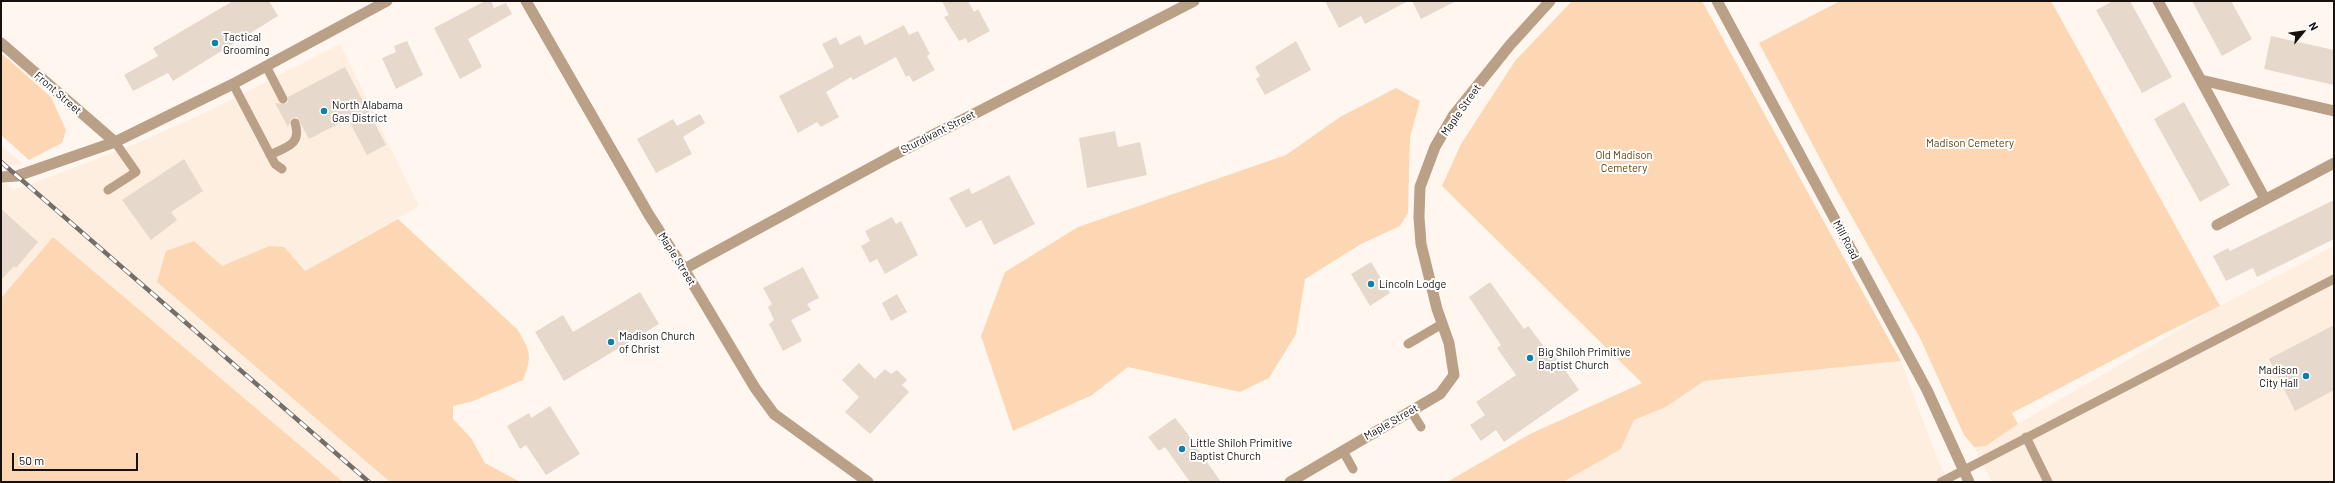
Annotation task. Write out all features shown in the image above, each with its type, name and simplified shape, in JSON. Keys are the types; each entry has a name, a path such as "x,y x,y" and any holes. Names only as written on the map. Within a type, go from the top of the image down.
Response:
{"street":[{"path":"1,178 17,176 115,142 232,84 387,1"},
{"name":"Maple Street","path":"526,1 649,215 684,269 751,382 774,414 868,482"},
{"name":"Sturdivant Street","path":"684,269 892,156 1194,1"},
{"name":"Maple Street","path":"1290,482 1440,394 1454,375 1449,343 1442,324 1422,244 1419,217 1420,187 1435,147 1454,116 1510,45 1550,1"},
{"name":"Mill Road","path":"1717,1 1927,390 1968,482"},
{"path":"2158,1 2266,199"},
{"name":"Front Street","path":"1,43 115,142"},
{"path":"2201,80 2334,111"},
{"path":"2217,224 2334,163"}],"lane":[{"path":"266,66 283,99"},
{"path":"232,84 275,164 282,169"},
{"path":"270,155 294,143 298,136 295,123"},
{"path":"108,190 136,172 115,142"},
{"path":"1940,482 2334,279"},
{"path":"1408,344 1442,324"},
{"path":"1411,410 1421,427"},
{"path":"2026,437 2048,482"},
{"path":"1343,451 1353,469"}],"shaded area":[{"path":"340,44 419,206 305,271 269,246 222,266 157,282 390,482 343,482 53,237 1,298 1,176 13,190 135,144 211,110"},
{"path":"1,145 23,164 1,166"},
{"path":"2334,246 2334,482 1992,482 1974,447 1986,446 2018,424 2220,306"},
{"path":"1901,361 1937,458 1949,482 1563,482 1621,449 1634,420 1666,407 1704,381"}],"green space":[{"name":"Old Madison Cemetery","path":"1572,1 1702,1 1901,361 1704,381 1666,407 1634,420 1621,449 1563,482 1447,482 1530,434 1642,383 1442,186 1461,144 1515,61"},
{"name":"Madison Cemetery","path":"1840,1 2051,1 2220,306 2159,336 2012,413 2018,424 1986,446 1974,447 1964,435 1920,338 1834,185 1759,43"},
{"path":"1,53 51,97 66,130 62,143 29,160 1,135"},
{"path":"1396,88 1420,101 1410,137 1408,213 1400,226 1361,244 1305,279 1296,334 1269,378 1240,392 1128,367 1092,395 1013,431 981,336 1005,272 1078,227 1286,155 1340,117"},
{"path":"398,219 517,329 525,342 529,353 529,359 523,380 473,401 453,406 453,419 471,438 485,463 520,482 390,482 157,282 166,251 194,241 222,266 269,246 284,247 305,271"},
{"path":"53,237 343,482 1,482 1,298"}],"building":[{"path":"233,1 269,1 278,16 173,81 168,73 133,91 124,75 158,56 153,48"},
{"path":"485,1 491,1 494,8 506,3 512,14 468,39 482,67 460,79 434,28"},
{"path":"942,1 968,1 974,12 978,9 990,31 968,43 966,38 959,41 944,17 949,15"},
{"path":"1325,1 1408,1 1365,24 1361,16 1339,28"},
{"path":"1412,1 1456,1 1421,19"},
{"path":"2113,1 2130,1 2172,77 2142,93 2096,10"},
{"path":"2192,1 2231,1 2252,39 2222,56"},
{"path":"904,25 909,35 918,31 930,54 927,56 935,70 913,82 909,75 906,77 896,57 853,80 851,77 826,92 839,117 821,127 817,122 798,133 779,96 834,67 822,44 836,37 840,45 860,35 865,45"},
{"path":"2271,36 2334,50 2334,85 2264,69"},
{"path":"407,41 423,75 396,89 382,58 396,52 394,46"},
{"path":"1296,41 1311,70 1265,95 1256,79 1260,76 1255,67"},
{"name":"North Alabama Gas District","path":"345,67 386,145 367,155 348,119 309,139 297,117 291,119 288,127 275,103 285,104 288,102 288,97"},
{"path":"2184,102 2230,185 2200,202 2154,119"},
{"path":"700,114 705,123 683,137 692,154 656,173 637,139 673,119 677,126"},
{"path":"1115,131 1118,147 1140,142 1147,175 1087,188 1079,138"},
{"path":"184,159 203,191 171,212 177,220 151,240 122,200"},
{"path":"1009,175 1035,224 994,245 981,220 966,228 949,198 969,188 972,194"},
{"path":"2334,200 2334,239 2257,277 2253,268 2226,281 2213,256 2228,248 2230,251"},
{"path":"1,209 38,242 16,268 14,266 1,280"},
{"path":"892,217 896,224 901,221 918,255 885,274 877,259 870,263 861,246 870,241 865,231"},
{"name":"Lincoln Lodge","path":"1371,262 1390,293 1370,306 1351,274"},
{"path":"803,267 819,298 807,304 811,310 791,320 802,341 783,351 769,324 774,320 768,307 772,304 763,288"},
{"name":"Big Shiloh Primitive Baptist Church","path":"1490,282 1524,329 1528,326 1548,352 1551,350 1579,390 1504,442 1496,430 1481,441 1470,425 1485,415 1476,402 1516,375 1497,348 1501,345 1469,297"},
{"name":"Madison Church of Christ","path":"640,292 659,324 564,381 535,332 563,315 573,332"},
{"path":"897,294 907,312 891,321 882,303"},
{"name":"Madison City Hall","path":"2334,325 2334,390 2295,411 2269,359"},
{"path":"859,363 875,379 885,369 891,374 897,370 907,380 902,385 909,392 870,434 845,412 859,397 842,380"},
{"path":"550,406 580,454 546,475 526,445 520,449 507,426 529,413 531,418"},
{"name":"Little Shiloh Primitive Baptist Church","path":"1175,418 1221,482 1190,482 1165,447 1159,451 1148,437"}],"railway":[{"path":"1,162 369,482"}],"place":[{"name":"Tactical Grooming","path":"215,43"},
{"name":"North Alabama Gas District","path":"324,111"},
{"name":"Lincoln Lodge","path":"1371,284"},
{"name":"Madison Church of Christ","path":"611,342"},
{"name":"Big Shiloh Primitive Baptist Church","path":"1530,358"},
{"name":"Madison City Hall","path":"2306,376"},
{"name":"Little Shiloh Primitive Baptist Church","path":"1182,449"}]}
